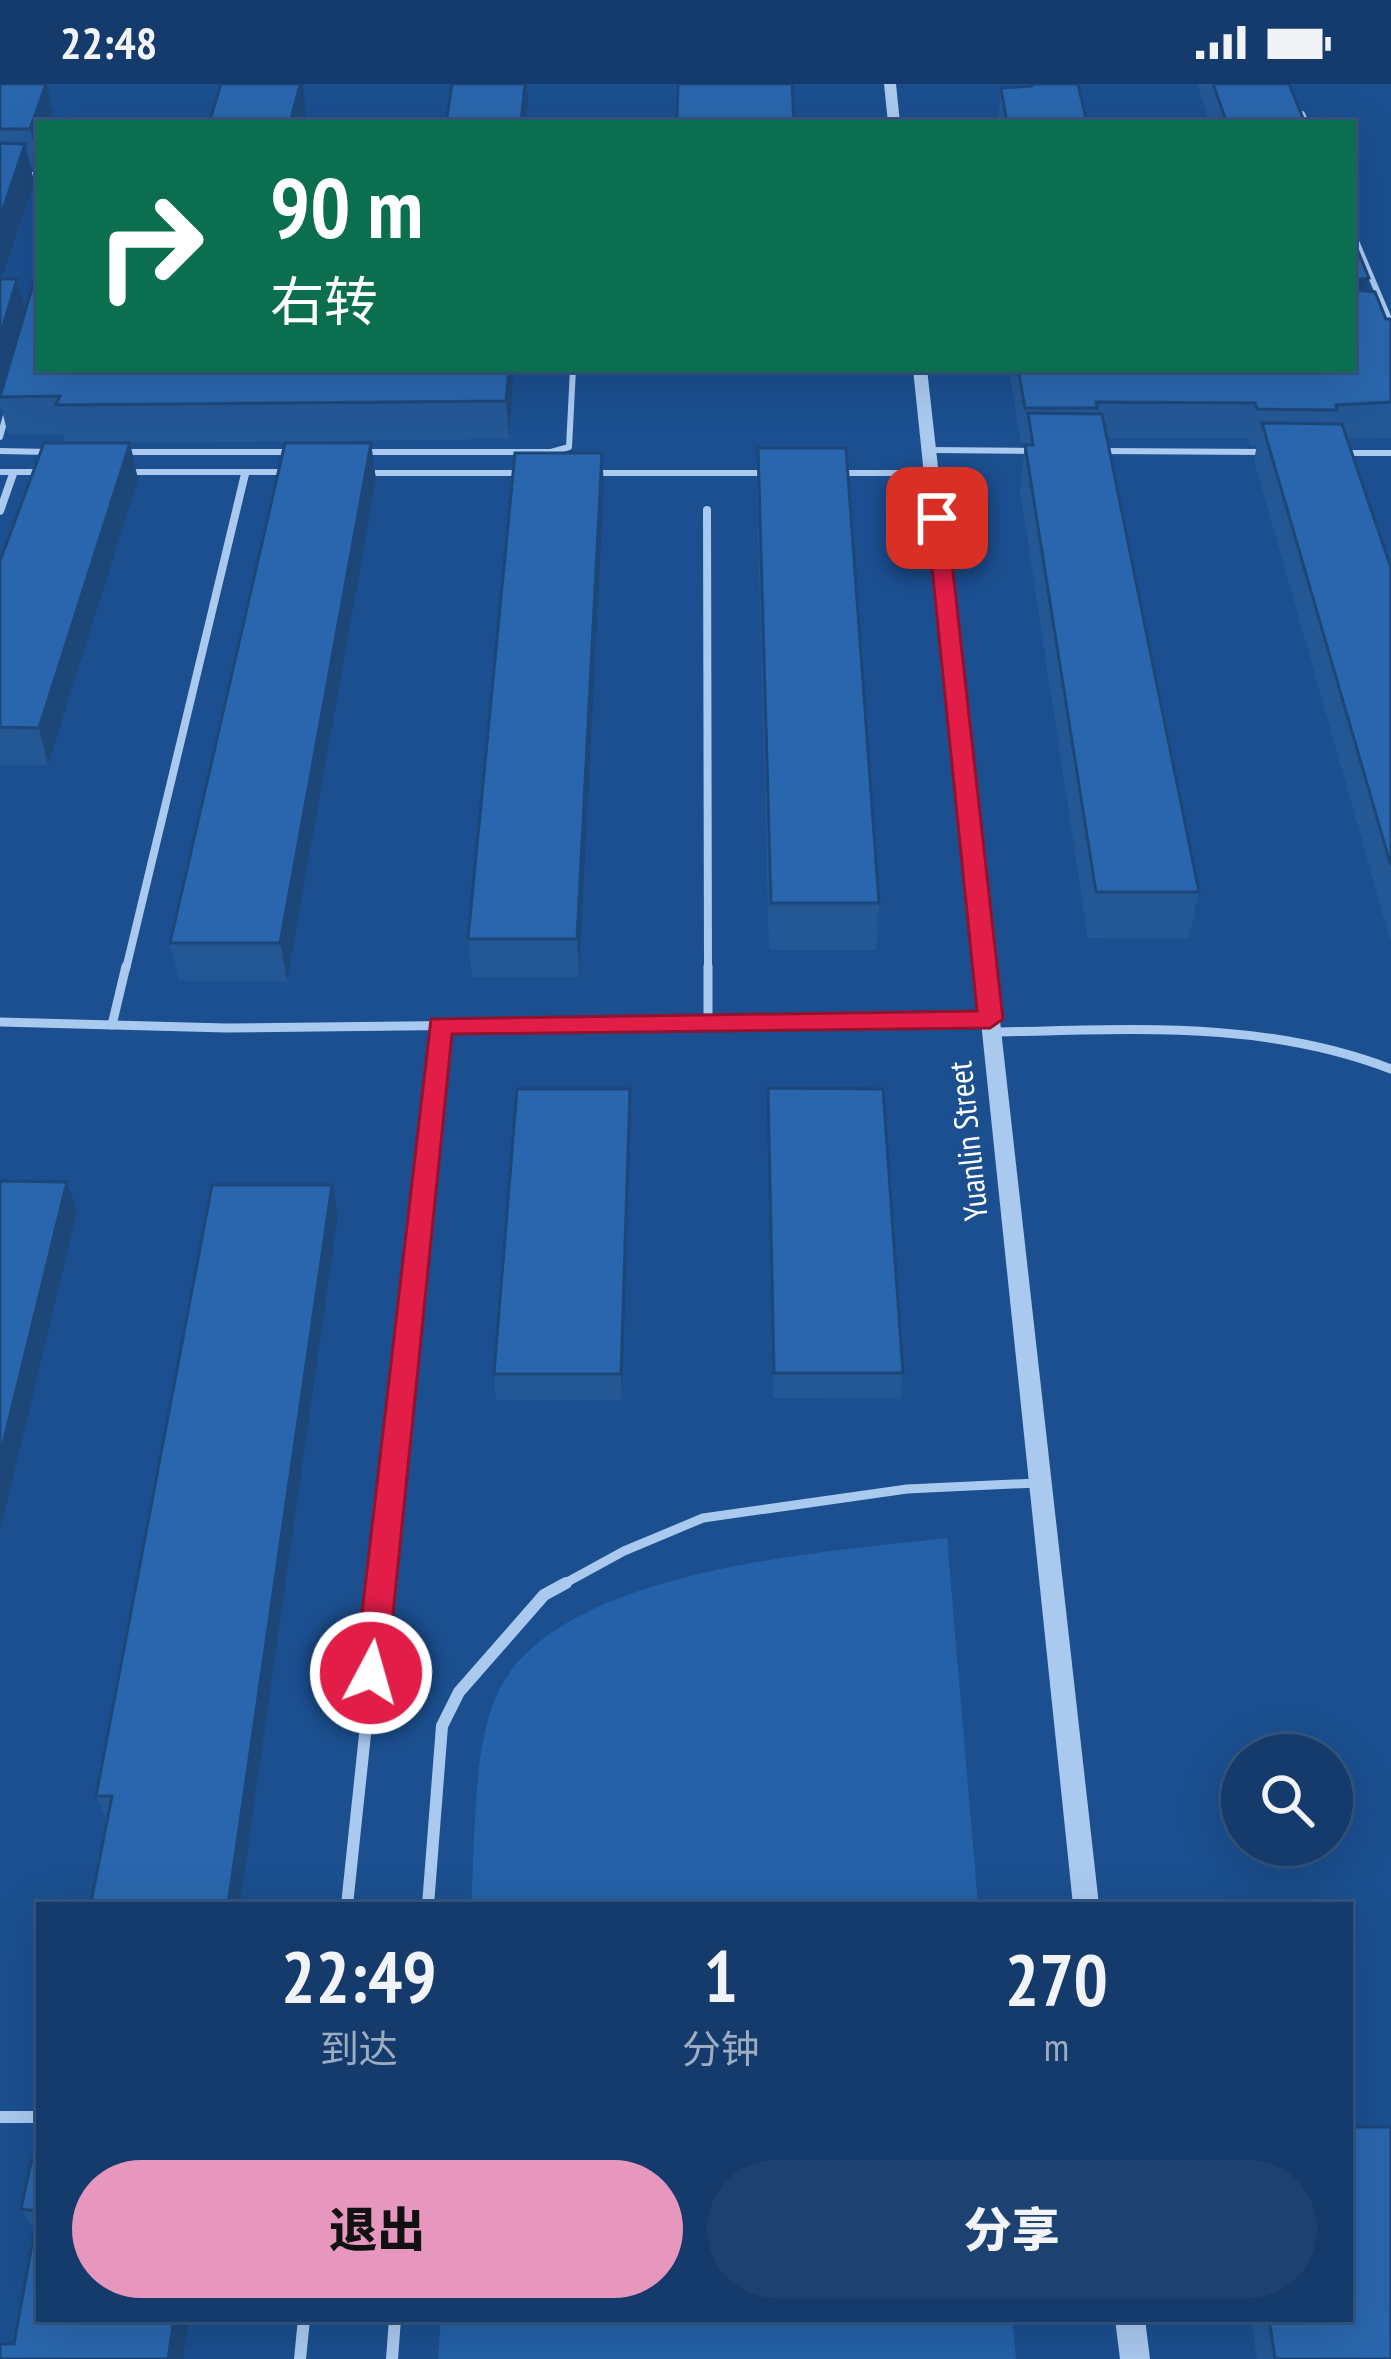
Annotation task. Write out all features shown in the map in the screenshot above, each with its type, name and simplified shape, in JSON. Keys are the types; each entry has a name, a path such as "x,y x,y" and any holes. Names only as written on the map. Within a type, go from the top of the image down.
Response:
{"street":[{"path":"890,84 894,120"},
{"name":"Yuanlin Street","path":"920,372 1086,1902"},
{"path":"1130,2322 1135,2359"}],"lane":[{"path":"1302,114 1305,120"},
{"path":"0,175 36,175"},
{"path":"1356,241 1389,319 1368,320"},
{"path":"352,452 551,452 569,447 573,372"},
{"path":"0,437 13,392"},
{"path":"929,450 1044,451"},
{"path":"1090,451 1276,452"},
{"path":"0,452 71,452"},
{"path":"118,452 308,452"},
{"path":"1322,453 1391,453"},
{"path":"0,472 61,472"},
{"path":"0,511 14,472"},
{"path":"107,472 293,472"},
{"path":"112,1025 246,472"},
{"path":"364,472 530,472"},
{"path":"577,472 790,473"},
{"path":"837,473 932,473"},
{"path":"707,510 708,1022"},
{"path":"0,1022 708,1022 1262,1031 1317,1041 1391,1069"},
{"path":"347,1902 440,1025"},
{"path":"428,1902 442,1726 459,1692 544,1595 624,1551 703,1518 907,1489 1040,1483"},
{"path":"0,2117 36,2117"},
{"path":"299,2359 304,2322"},
{"path":"392,2359 395,2322"}],"shaded area":[{"path":"947,1538 978,1902 471,1902 484,1736 500,1688 533,1648 580,1616 638,1591 702,1573 835,1550"},
{"path":"441,2322 1012,2322 1016,2359 438,2359"}],"building":[{"path":"0,84 46,84 30,129 0,129"},
{"path":"221,84 300,84 291,120 210,120"},
{"path":"452,84 525,84 521,120 446,120"},
{"path":"678,84 792,84 794,120 677,120"},
{"path":"1078,84 1086,120 1006,120 1001,88"},
{"path":"1213,84 1289,84 1304,120 1226,120"},
{"path":"0,143 25,144 0,218"},
{"path":"1356,246 1369,278 1356,280"},
{"path":"0,279 17,279 0,336"},
{"path":"34,281 36,372 509,372 506,401 56,405 60,396 0,397"},
{"path":"1356,290 1375,292 1386,319 1391,319 1391,402 1336,405 1337,410 1257,409 1255,403 1096,402 1097,408 1025,408 1019,372 1356,372"},
{"path":"1028,413 1102,414 1199,892 1096,892 1025,445 1033,445"},
{"path":"1262,423 1342,424 1391,568 1391,866"},
{"path":"44,443 130,443 39,728 0,727 0,561"},
{"path":"285,443 371,443 280,943 170,943"},
{"path":"758,448 846,448 879,903 771,903"},
{"path":"515,453 602,453 577,939 468,939"},
{"path":"768,1088 883,1089 903,1373 774,1373"},
{"path":"517,1089 630,1089 621,1374 494,1374"},
{"path":"0,1181 67,1182 0,1456"},
{"path":"212,1185 332,1185 228,1902 91,1902 112,1796 96,1796"},
{"path":"1353,2127 1391,2127 1391,2359 1275,2359 1269,2322 1353,2322"},
{"path":"32,2158 36,2158 36,2211 21,2209"},
{"path":"36,2222 36,2322 174,2322 168,2359 0,2359 0,2344 14,2344"}],"route":[{"path":"371,1673 440,1025 990,1019 937,518"}]}
